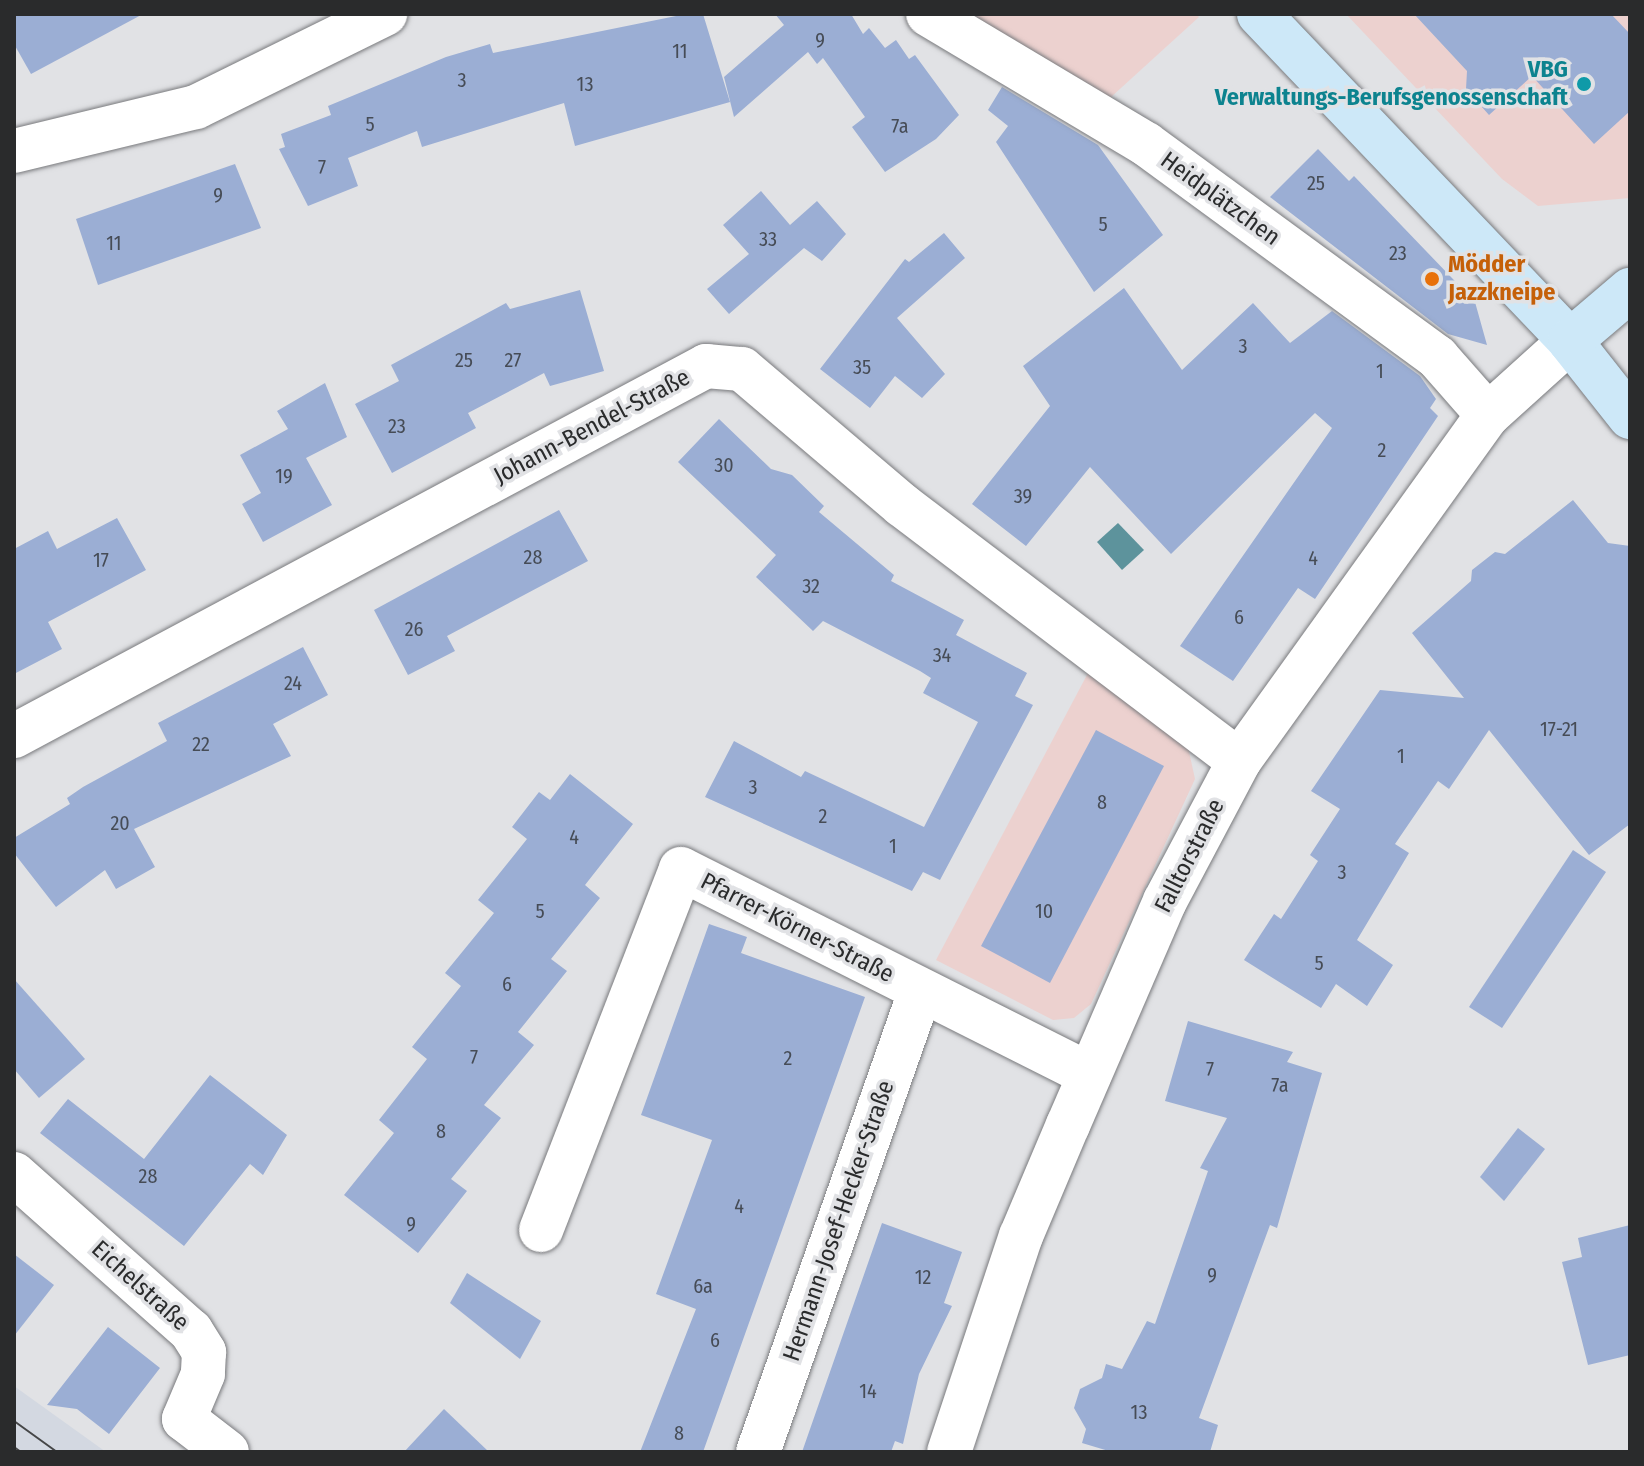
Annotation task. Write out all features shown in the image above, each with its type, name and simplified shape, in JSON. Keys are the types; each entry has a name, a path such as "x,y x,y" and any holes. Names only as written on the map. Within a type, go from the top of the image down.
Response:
{"main road":[{"path":"1259,14 1570,341 1630,417"},
{"path":"1570,341 1630,290"}],"street":[{"path":"14,151 196,107 385,14"},
{"name":"Heidplätzchen","path":"928,14 1146,144 1437,357 1488,415"},
{"name":"Falltorstraße","path":"949,1452 1021,1236 1165,901 1239,761 1488,415 1570,341"},
{"name":"Johann-Bendel-Straße","path":"14,736 706,366 742,369 902,505 1239,761"},
{"name":"Pfarrer-Körner-Straße","path":"541,1230 681,869 1089,1074"},
{"name":"Hermann-Josef-Hecker-Straße","path":"758,1452 920,991"},
{"name":"Eichelstraße","path":"14,1174 191,1331 204,1352 203,1374 184,1419 227,1452"}],"shaded area":[{"path":"957,14 1196,14 1199,17 1110,98"},
{"path":"1346,14 1630,14 1630,198 1538,206 1502,179"},
{"path":"1088,673 1188,747 1195,779 1091,1004 1074,1018 1053,1020 936,960"},
{"path":"14,1386 106,1452 14,1452"}],"water":[{"path":"1118,523 1144,550 1122,570 1097,542"}],"building":[{"path":"14,14 143,14 31,74 14,44"},
{"path":"686,14 703,14 730,102 575,146 564,103 422,147 417,131 348,158 358,186 308,206 279,149 285,147 281,134 331,115 328,106 446,57 490,44 493,53"},
{"path":"775,14 851,14 863,34 869,28 885,48 896,40 909,59 915,55 959,115 936,139 885,172 852,127 865,117 823,58 817,64 808,52 734,117 724,77 784,25"},
{"name":"VBG Verwaltungs-Berufsgenossenschaft","path":"1414,14 1611,14 1630,34 1630,111 1594,144 1532,76 1489,115 1466,89 1467,71"},
{"path":"1002,87 1098,145 1163,235 1094,292 996,142 1008,126 988,110"},
{"path":"1318,149 1349,181 1354,176 1475,302 1487,345 1448,334 1270,197"},
{"path":"235,164 261,228 98,285 76,219"},
{"path":"761,191 790,225 817,201 846,234 822,261 804,248 729,314 707,289 749,254 723,225"},
{"path":"944,233 965,258 897,318 945,374 922,398 895,376 870,408 820,369 905,259 909,262"},
{"path":"1124,288 1182,370 1253,303 1290,343 1332,311 1420,376 1436,399 1430,408 1438,416 1315,599 1298,588 1233,681 1180,646 1332,428 1315,413 1171,554 1090,467 1026,546 972,504 1050,406 1023,366"},
{"path":"580,290 604,371 550,386 544,373 468,413 476,428 392,473 355,404 399,381 391,365 506,303 510,309"},
{"path":"325,383 347,437 306,458 332,505 263,542 242,504 261,493 240,455 288,429 277,411"},
{"path":"719,419 771,469 792,475 824,506 819,512 894,575 891,581 964,620 956,635 1027,673 1015,696 1033,705 940,880 923,872 912,891 705,797 734,741 801,777 805,771 924,827 978,722 923,693 931,678 920,671 823,621 813,631 756,577 776,555 678,462"},
{"path":"1573,500 1608,543 1630,546 1630,824 1589,855 1489,730 1449,789 1438,781 1395,844 1409,853 1357,940 1393,965 1367,1006 1336,984 1321,1008 1244,960 1274,914 1281,919 1318,861 1310,855 1340,809 1311,791 1380,690 1464,698 1412,633 1471,581 1472,570 1495,552 1505,554"},
{"path":"559,510 588,561 447,636 455,651 408,675 374,610"},
{"path":"117,518 146,570 48,622 62,649 14,674 14,549 48,531 57,549"},
{"path":"303,647 328,695 273,724 291,756 134,829 155,867 116,889 105,870 56,907 14,853 14,838 70,804 67,798 83,787 167,741 158,723"},
{"path":"1096,730 1164,766 1050,983 981,946"},
{"path":"570,774 633,824 585,885 600,898 551,959 567,971 518,1032 534,1045 484,1105 501,1118 451,1179 467,1191 418,1253 344,1195 394,1133 379,1120 427,1059 412,1047 461,986 445,973 494,913 478,900 527,839 512,827 539,792 550,800"},
{"path":"1573,850 1606,872 1502,1028 1469,1007"},
{"path":"709,924 747,937 741,953 865,997 703,1452 640,1452 696,1309 656,1294 712,1140 641,1115"},
{"path":"14,979 85,1059 39,1098 14,1069"},
{"path":"1188,1021 1293,1052 1287,1062 1322,1073 1277,1228 1270,1225 1199,1418 1218,1425 1210,1452 1112,1452 1082,1443 1086,1429 1074,1408 1080,1389 1102,1378 1106,1364 1122,1369 1147,1321 1155,1324 1208,1171 1200,1168 1227,1118 1165,1101"},
{"path":"210,1075 287,1135 263,1175 250,1164 184,1246 40,1133 68,1099 144,1159"},
{"path":"1518,1128 1545,1149 1504,1201 1480,1177"},
{"path":"882,1223 962,1252 944,1303 952,1306 919,1374 903,1444 895,1441 891,1452 802,1452"},
{"path":"1630,1225 1630,1355 1588,1365 1562,1262 1582,1257 1578,1238"},
{"path":"14,1254 54,1285 14,1336"},
{"path":"467,1273 541,1321 520,1359 450,1303"},
{"path":"108,1327 160,1368 109,1434 77,1409 47,1405"},
{"path":"444,1409 489,1452 404,1452"}],"tram line":[{"path":"14,1421 57,1452"},
{"path":"14,1447 21,1452"}],"place":[{"name":"VBG Verwaltungs-Berufsgenossenschaft","path":"1584,84"},
{"name":"Mödder Jazzkneipe","path":"1432,279"}]}
